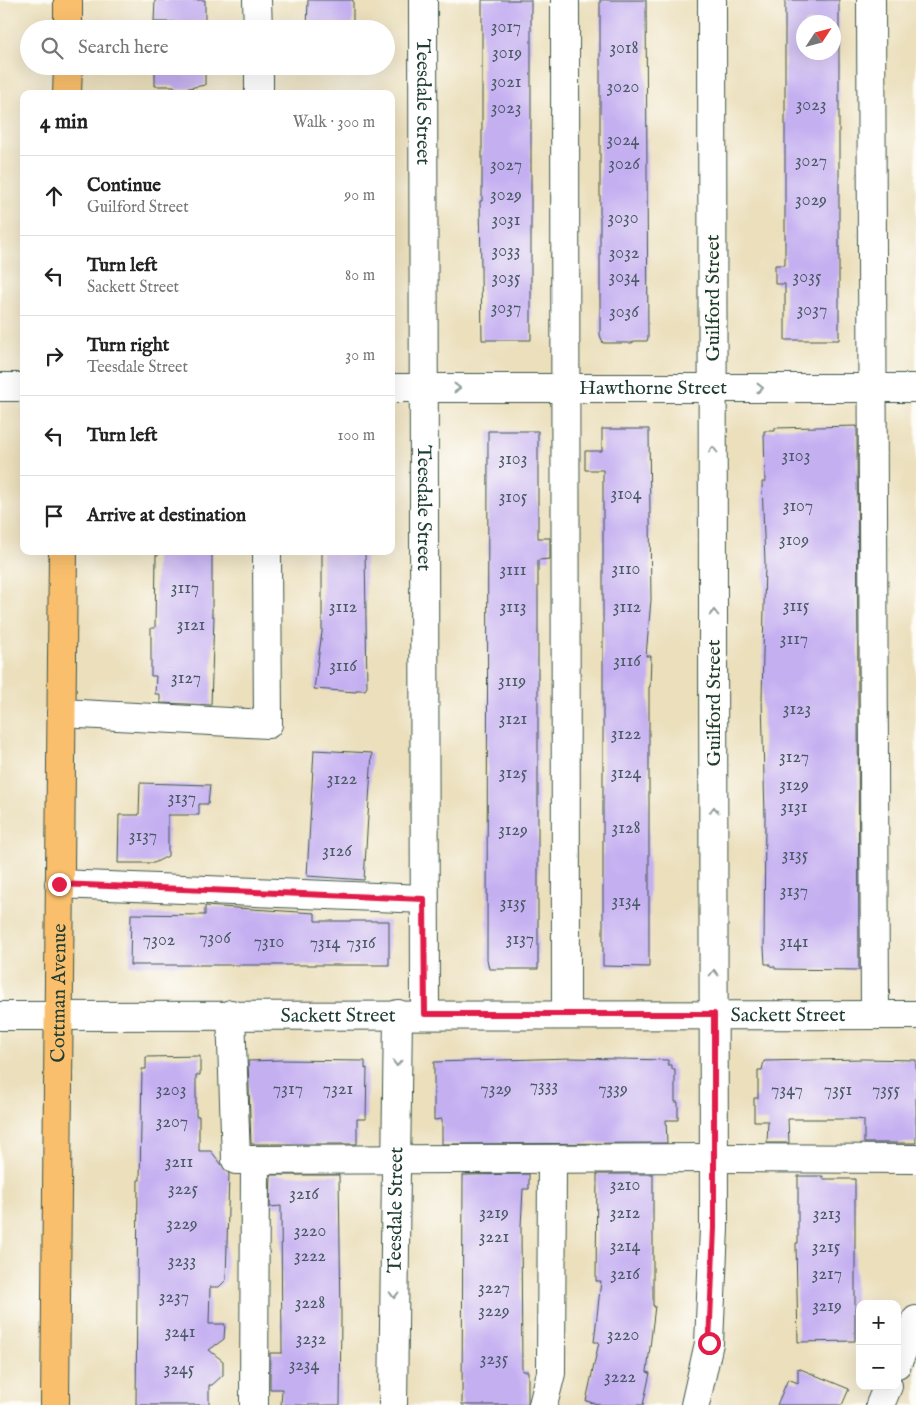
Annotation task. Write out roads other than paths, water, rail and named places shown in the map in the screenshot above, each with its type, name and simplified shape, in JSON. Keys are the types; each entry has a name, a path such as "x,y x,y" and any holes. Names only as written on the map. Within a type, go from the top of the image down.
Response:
{"main road":[{"path":"68,0 68,20"},
{"path":"67,90 68,75"},
{"name":"Cottman Avenue","path":"54,1405 63,555"}],"street":[{"path":"257,0 258,20"},
{"name":"Teesdale Street","path":"423,0 422,388 425,1014"},
{"path":"565,0 566,1014"},
{"name":"Guilford Street","path":"695,1405 709,1343 714,1228 712,0"},
{"path":"871,0 874,1015"},
{"path":"259,75 259,90"},
{"path":"0,387 20,387"},
{"name":"Hawthorne Street","path":"395,388 916,388"},
{"path":"61,713 268,724 267,555"},
{"path":"59,884 424,899"},
{"path":"232,1014 236,1160 916,1159"},
{"name":"Sackett Street","path":"0,1016 232,1014 916,1015"},
{"name":"Teesdale Street","path":"393,1405 398,1014"},
{"path":"542,1405 551,1373 552,1159"},
{"path":"254,1405 255,1160"},
{"path":"901,1355 916,1320"},
{"path":"880,1405 886,1390"}]}
